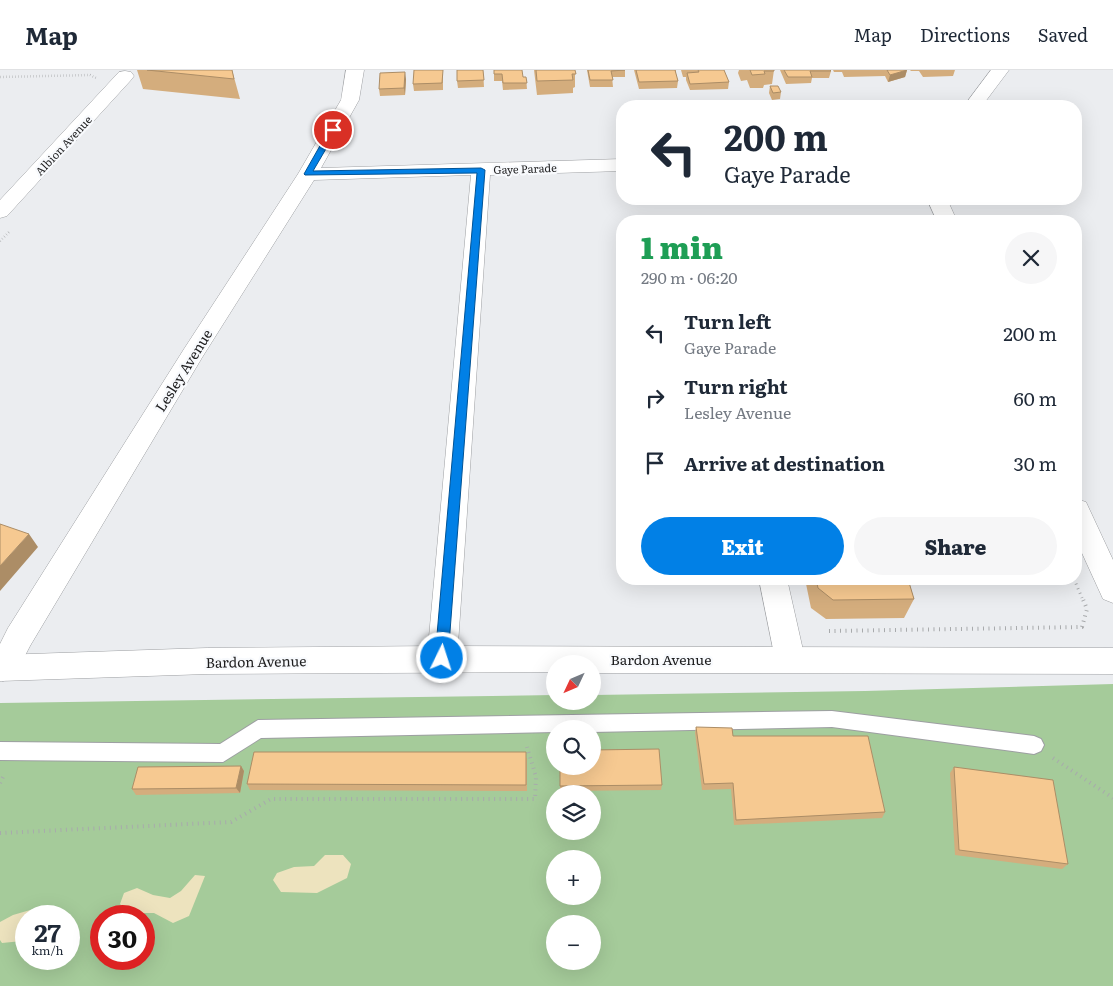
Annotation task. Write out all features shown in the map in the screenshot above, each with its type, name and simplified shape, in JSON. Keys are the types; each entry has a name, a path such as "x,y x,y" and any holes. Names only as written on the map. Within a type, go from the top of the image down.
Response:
{"street":[{"name":"Lesley Avenue","path":"2,668 19,637 182,372 308,174 350,100 355,70"},
{"path":"978,100 1000,70"},
{"name":"Albion Avenue","path":"0,212 127,73"},
{"name":"Gaye Parade","path":"308,174 616,165"},
{"path":"442,658 481,170"},
{"path":"1082,523 1113,591"},
{"path":"774,585 790,659"},
{"name":"Bardon Avenue","path":"2,668 207,661 442,658 1113,660"}],"lane":[{"path":"0,751 222,752 258,729 832,719 1034,746"}],"path":[{"path":"0,77 90,75 94,77"},
{"path":"826,631 1082,627 1086,609 1076,585"},
{"path":"0,833 231,822 271,799 535,798 536,777 529,751 517,724"},
{"path":"1034,746 1113,798"}],"green space":[{"path":"1113,684 1113,986 0,986 0,703 546,695 546,710 601,710 601,695 865,691"}],"sand":[{"path":"325,855 343,855 351,864 347,878 317,893 281,892 273,880 277,873 294,867 314,866"},
{"path":"195,875 205,876 189,916 173,923 155,914 155,905 120,904 124,893 137,888 153,895 170,898 181,891"},
{"path":"15,914 15,942 2,943 0,940 0,922"}],"building":[{"path":"147,70 232,70 234,79"},
{"path":"414,70 443,70 442,83 413,84"},
{"path":"457,70 483,70 484,80 457,81"},
{"path":"494,70 522,70 523,77 526,77 527,83 503,83 502,74 494,74"},
{"path":"536,70 575,70 576,74 572,74 573,80 537,81"},
{"path":"588,70 625,70 611,71 613,80 590,80"},
{"path":"636,70 675,70 678,81 639,82"},
{"path":"698,70 724,70 729,82 690,84 687,73 699,72"},
{"path":"750,70 774,71 764,71 765,74 752,75"},
{"path":"784,70 831,71 810,71 812,77 788,77"},
{"path":"887,70 907,70 890,75"},
{"path":"405,72 404,88 379,89 380,73"},
{"path":"770,86 778,86 781,92 773,93"},
{"path":"0,524 29,534 0,566"},
{"path":"817,585 910,585 914,599 833,600 818,588"},
{"path":"696,727 732,728 733,736 868,736 885,812 736,820 733,783 704,784"},
{"path":"659,749 662,785 560,785 560,775 601,775 601,750"},
{"path":"254,752 526,752 526,785 247,784"},
{"path":"241,766 236,788 132,789 138,767"},
{"path":"954,767 1053,780 1068,864 959,850"}],"route":[{"path":"333,130 308,174 481,170 442,658"}]}
